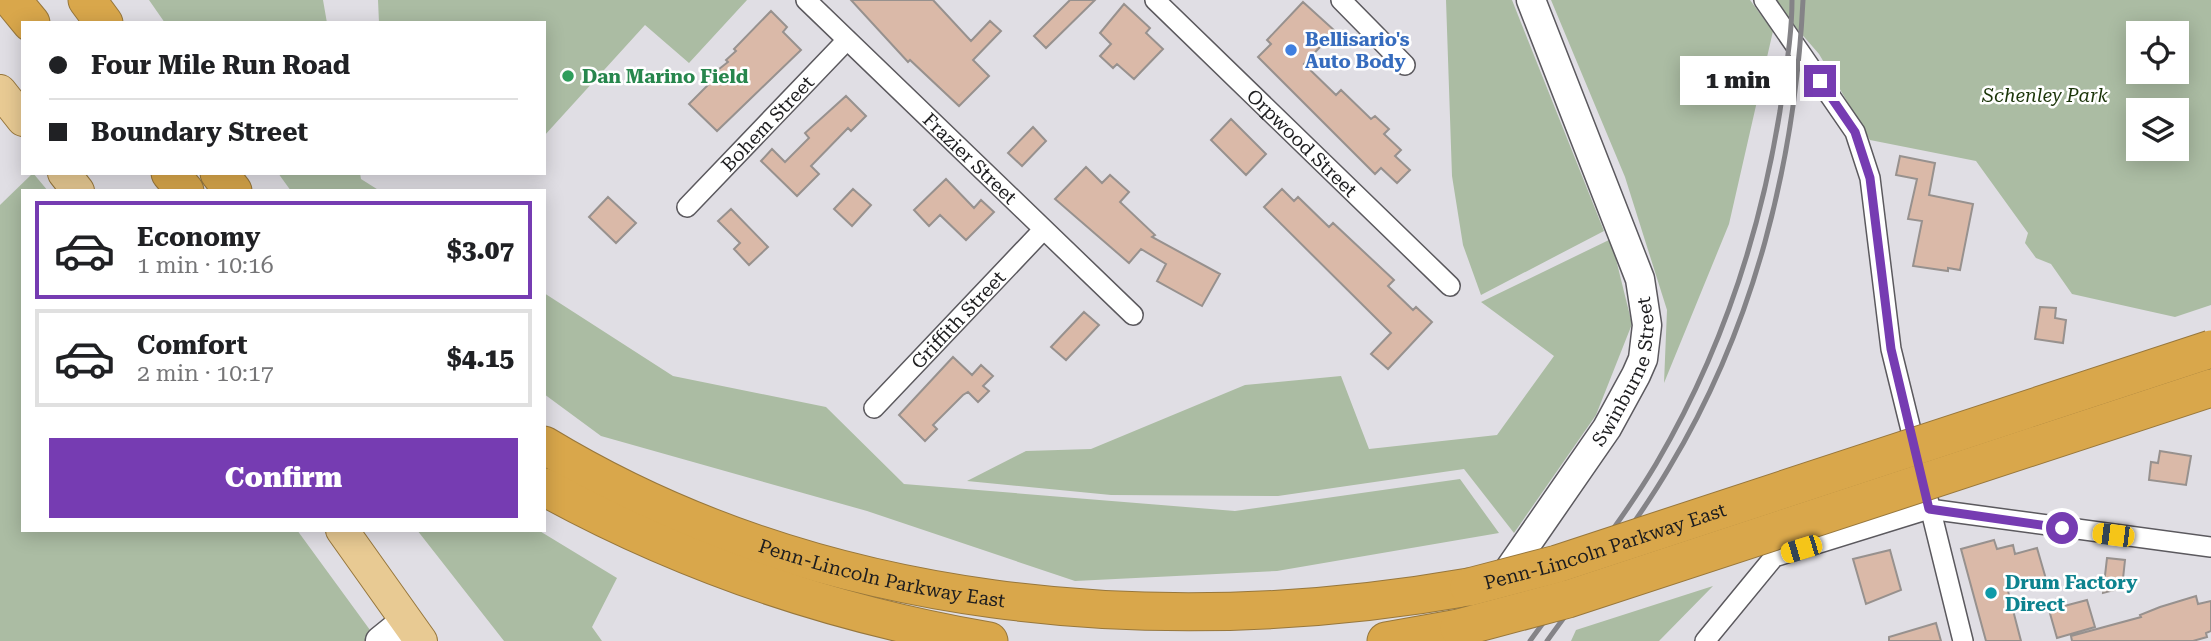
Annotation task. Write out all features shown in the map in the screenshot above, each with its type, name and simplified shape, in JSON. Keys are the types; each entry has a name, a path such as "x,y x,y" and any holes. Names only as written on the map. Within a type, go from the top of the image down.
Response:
{"highway":[{"path":"12,0 29,21"},
{"path":"41,0 57,21"},
{"path":"87,0 103,21"},
{"path":"172,175 183,189"},
{"path":"221,175 231,189"},
{"name":"Penn-Lincoln Parkway East","path":"546,446 644,497 742,538 892,584 994,604 1098,616 1229,618 1361,607 1469,587 1557,564 2211,349"},
{"name":"Penn-Lincoln Parkway East","path":"1386,641 1470,635 1568,599 2211,388"},
{"name":"Penn-Lincoln Parkway East","path":"546,488 678,553 780,591 883,621 989,641"}],"main road":[{"path":"0,91 21,117"},
{"path":"66,175 76,189"},
{"path":"343,532 414,630"}],"street":[{"name":"Frazier Street","path":"806,0 1133,315"},
{"name":"Orpwood Street","path":"1155,0 1450,286"},
{"path":"1341,0 1405,65"},
{"name":"Swinburne Street","path":"1470,635 1479,623 1488,599 1607,428 1636,375 1646,342 1646,309 1640,279 1531,0"},
{"path":"1764,0 1855,132 1870,178 1891,349 1963,641"},
{"name":"Bohem Street","path":"687,207 847,40"},
{"name":"Griffith Street","path":"874,408 1043,230"},
{"path":"1705,641 1774,557 1929,509 2211,547"},
{"path":"380,641 414,630"}],"green space":[{"path":"149,0 323,0 327,21 164,21"},
{"name":"Dan Marino Field","path":"378,0 747,0 689,63 645,25 546,134 546,21 379,21"},
{"path":"1446,0 1512,0 1604,231 1481,295 1463,245 1452,176"},
{"path":"1551,0 1750,0 1773,31 1729,224 1664,383 1667,310 1625,177"},
{"name":"Schenley Park","path":"1772,0 2211,0 2211,305 2175,317 2072,294 2051,264 2036,258 2025,243 2028,233 1976,161 1870,140 1819,54"},
{"path":"31,175 35,175 46,189 21,189 21,532 298,532 378,641 0,641 0,205"},
{"path":"279,175 360,175 361,179 377,189 290,189"},
{"path":"1611,239 1632,324 1596,415 1514,533 1464,469 1278,496 1111,495 967,481 1026,451 1091,449 1245,385 1341,376 1369,449 1497,435 1554,356 1481,302"},
{"path":"546,294 673,376 826,407 904,484 1235,511 1460,479 1499,533 1277,571 1075,581 867,511 601,436 546,395"},
{"path":"419,532 541,532 617,578 592,627 602,641 504,641"},
{"path":"1713,586 1659,641 1571,641 1576,630"}],"building":[{"path":"851,0 933,0 971,41 990,21 1001,31 973,60 989,76 959,106 910,60 908,62"},
{"path":"1070,0 1095,0 1046,48 1034,36"},
{"path":"1303,2 1335,31 1304,64 1336,95 1341,90 1371,119 1375,116 1389,129 1384,134 1401,150 1395,156 1410,170 1397,183 1381,168 1375,174 1258,57 1271,44 1267,40"},
{"path":"1124,4 1150,28 1146,33 1163,49 1134,79 1117,64 1113,68 1100,56 1111,44 1100,33"},
{"path":"771,11 787,27 783,32 801,50 717,131 689,104 712,81 709,77 728,62 726,60 736,51 734,49"},
{"path":"846,96 866,116 851,131 848,128 811,166 819,174 797,196 761,161 772,149 785,162 809,138 805,133"},
{"path":"1231,119 1266,154 1246,175 1211,140"},
{"path":"1033,127 1046,141 1022,166 1008,153"},
{"path":"1900,156 1935,163 1929,195 1973,204 1960,270 1913,266 1922,221 1908,219 1917,179 1896,175"},
{"path":"1086,167 1102,183 1110,175 1129,192 1120,202 1155,235 1152,237 1220,274 1202,306 1157,281 1166,264 1141,249 1129,263 1055,199"},
{"path":"946,179 974,208 981,200 994,212 966,240 940,215 929,226 914,210"},
{"path":"853,189 871,205 852,226 834,209"},
{"path":"1282,189 1294,201 1298,197 1329,227 1333,223 1394,280 1388,286 1413,310 1416,307 1432,322 1388,369 1371,354 1391,333 1264,207"},
{"path":"608,197 636,223 616,243 589,217"},
{"path":"731,209 768,247 749,265 734,249 740,243 718,221"},
{"path":"2040,307 2056,308 2055,318 2066,320 2063,343 2035,339"},
{"path":"1084,312 1099,325 1066,360 1051,347"},
{"path":"953,357 972,375 981,365 993,376 983,386 989,391 978,402 968,392 963,395 933,425 937,429 925,441 899,415"},
{"path":"2160,451 2191,456 2186,485 2149,480 2151,462 2158,463"},
{"name":"Drum Factory Direct","path":"1994,540 1997,549 2013,545 2015,554 2037,548 2046,579 2008,591 2021,641 1986,641 1961,549"},
{"path":"1890,550 1901,590 1866,604 1853,559"},
{"path":"2107,558 2125,560 2122,588 2103,593"},
{"path":"2196,596 2198,604 2211,601 2211,631 2206,633 2207,637 2193,641 2072,641 2071,636 2141,617 2140,615 2160,607"},
{"path":"2087,600 2095,627 2057,638 2049,610"},
{"path":"1936,623 1941,641 1889,641 1889,637"}],"railway":[{"path":"1530,641 1642,487 1679,423 1718,337 1749,248 1772,157 1788,56 1792,0"},
{"path":"1547,641 1655,491 1699,414 1725,358 1747,301 1779,183 1791,122 1803,0"}],"place":[{"name":"Bellisario's Auto Body","path":"1291,50"},
{"name":"Dan Marino Field","path":"568,76"},
{"name":"Drum Factory Direct","path":"1991,593"}],"route":[{"path":"1820,81 1855,132 1870,178 1891,349 1929,509 1956,515 2062,528"}]}
